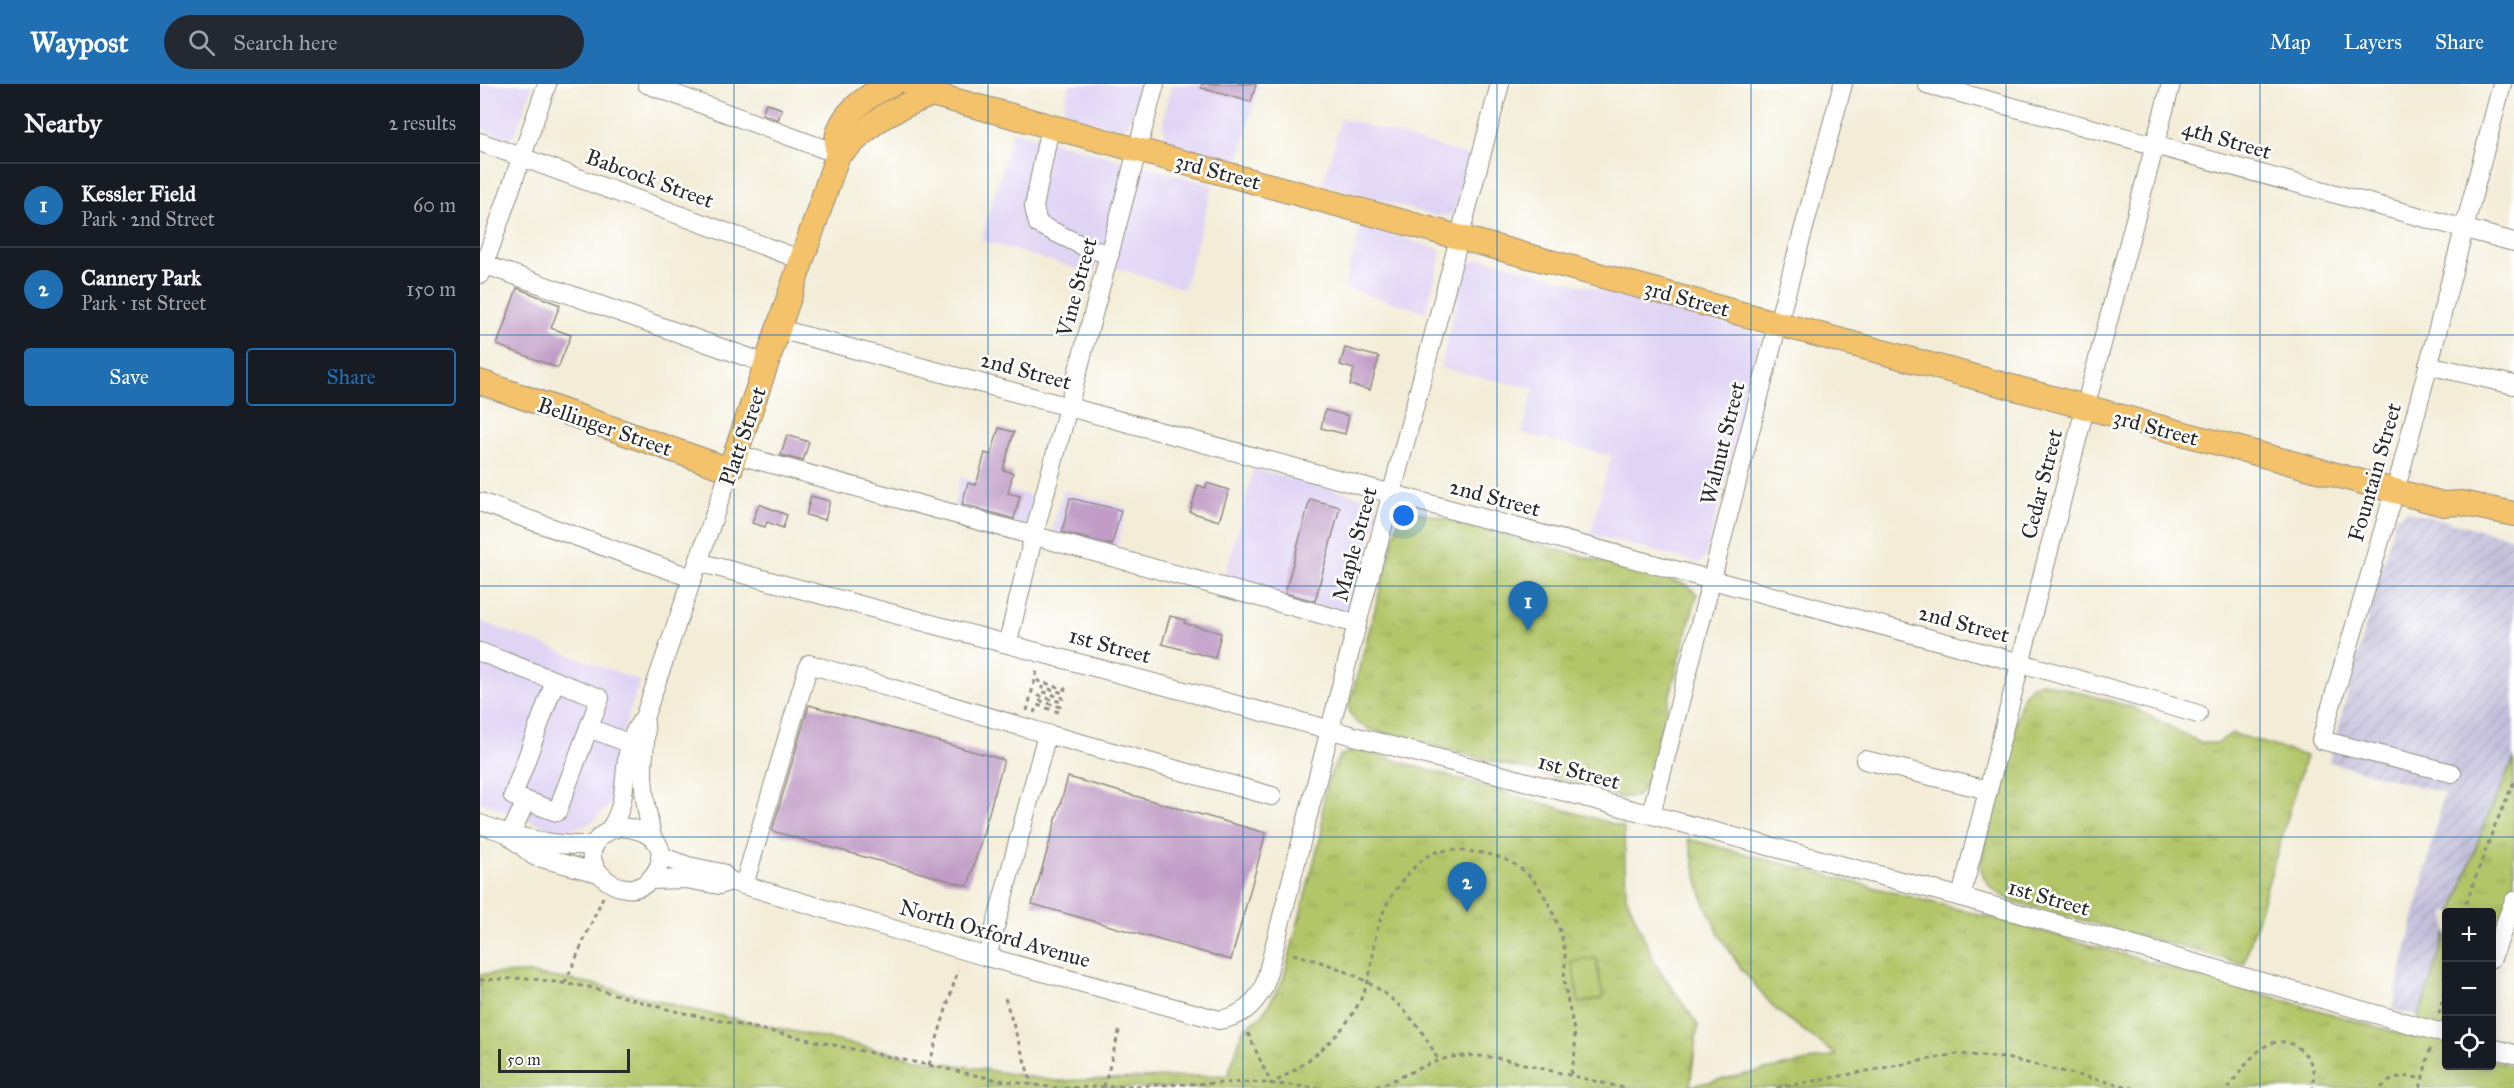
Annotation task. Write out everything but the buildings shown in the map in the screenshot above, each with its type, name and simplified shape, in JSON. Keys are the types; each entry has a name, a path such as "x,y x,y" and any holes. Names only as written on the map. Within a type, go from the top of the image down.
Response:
{"main road":[{"name":"Platt Street","path":"732,462 838,154 835,143 837,131 844,120 870,95 892,84"},
{"name":"3rd Street","path":"838,154 852,145 871,125 921,89 2085,408 2394,490 2443,504 2461,515 2514,531"},
{"name":"Bellinger Street","path":"480,382 732,462"},
{"name":"3rd Street","path":"2443,504 2461,503 2514,514"}],"street":[{"path":"547,84 481,268 767,364"},
{"path":"647,84 838,154"},
{"name":"Vine Street","path":"1008,642 1034,534 1155,84"},
{"name":"Maple Street","path":"1246,1012 1264,987 1357,624 1500,84"},
{"name":"Walnut Street","path":"1651,814 1778,323 1843,84"},
{"name":"4th Street","path":"1927,84 2514,242"},
{"name":"Cedar Street","path":"1961,897 2085,408 2171,84"},
{"name":"Fountain Street","path":"2452,773 2321,740 2394,490 2463,229 2506,104 2502,84"},
{"path":"1050,126 1034,207 1038,224 1089,249 1110,254"},
{"name":"Babcock Street","path":"480,142 802,260"},
{"name":"2nd Street","path":"779,329 2021,663 2198,714"},
{"path":"2428,365 2514,384"},
{"path":"732,462 1034,534 1357,624"},
{"name":"Platt Street","path":"609,830 616,821 621,807 634,730 644,718 732,462"},
{"name":"1st Street","path":"480,502 695,570 1008,642 1331,731 1961,897 2441,1032"},
{"path":"480,652 600,698 557,812 513,796 555,681"},
{"path":"737,883 809,664 1047,734 1272,796"},
{"name":"Platt Street","path":"644,718 647,731 644,780 652,836"},
{"path":"589,728 631,744"},
{"path":"987,957 1047,734"},
{"path":"1864,760 1988,790"},
{"path":"510,835 526,801"},
{"path":"480,824 510,835 570,846 594,844"},
{"path":"510,835 534,856 598,873 617,886 629,888 642,885 656,872 660,856 659,849 652,836 644,830 619,827 609,830 602,834 594,844 591,853 592,863 598,873"},
{"name":"North Oxford Avenue","path":"660,856 688,867 722,873 737,883 987,957 1219,1020 1235,1018 1246,1012"},
{"name":"North Oxford Avenue","path":"650,879 686,879 719,885 737,883"},
{"path":"2496,947 2514,900"},
{"path":"2496,1049 2514,1054"}],"path":[{"path":"1028,705 1034,681 1065,689 1064,693 1042,687 1041,691 1063,698 1062,702 1039,696 1038,700 1060,707 1059,711 1037,705 1036,707"},
{"path":"2464,908 2493,830 2514,782"},
{"path":"1271,1084 1303,1066 1343,1027 1359,1002 1368,981 1378,925 1407,875 1428,855 1455,849 1484,853 1506,860 1527,872 1543,891 1557,923 1565,956 1564,986 1570,1007 1575,1049 1570,1076"},
{"path":"565,983 603,897"},
{"path":"1293,954 1334,964 1368,981 1396,1002 1414,1020 1428,1040 1438,1061"},
{"path":"929,1065 958,970"},
{"path":"480,980 527,978 589,987 670,1010 929,1065 1057,1088"},
{"path":"1005,998 1032,1085"},
{"path":"2420,1088 2441,1032 2443,1016"},
{"path":"1104,1087 1120,1028"},
{"path":"1248,1032 1271,1084"},
{"path":"2228,1088 2260,1051 2271,1043 2285,1042 2298,1046 2308,1058 2313,1071 2313,1088"},
{"path":"1777,1088 1957,1054 2006,1058 2133,1088"},
{"path":"1366,1088 1397,1080 1438,1061 1473,1056 1497,1058 1624,1088"},
{"path":"2381,1088 2394,1078 2405,1075 2422,1079"},
{"path":"1064,1088 1253,1082 1321,1088"}],"shaded area":[{"path":"480,84 533,84 516,132 512,137 506,138 480,128"},
{"path":"1070,84 1142,84 1130,121 1124,127 1116,128 1062,114"},
{"path":"1172,84 1259,84 1239,161 1181,147 1165,138 1163,123"},
{"path":"1341,118 1470,156 1453,214 1436,216 1323,184"},
{"path":"1013,131 1213,185 1184,289 1098,262 1094,274 981,240"},
{"path":"1361,225 1441,250 1426,312 1344,288"},
{"path":"1482,258 1751,331 1760,340 1706,556 1700,563 1590,534 1611,456 1522,433 1534,389 1440,368 1464,272 1470,262"},
{"path":"1254,469 1362,497 1376,505 1378,514 1349,617 1223,582"},
{"path":"961,477 1035,497 1025,527 953,507"},
{"path":"1063,490 1127,508 1116,551 1052,534"},
{"path":"2406,511 2514,538 2514,759 2483,827 2454,908 2442,908 2442,945 2419,1016 2392,1010 2444,793 2329,762 2396,516"},
{"path":"480,621 640,681 616,752 610,804 593,821 582,827 563,830 550,828 480,802"}],"green space":[{"path":"1408,511 1424,513 1687,585 1697,594 1646,784 1637,796 1620,798 1593,787 1372,730 1353,719 1349,706 1399,519"},
{"path":"2042,682 2132,707 2201,743 2217,743 2232,733 2306,756 2244,964 2014,902 1996,892 1988,884 1980,865 2022,698 2030,686"},
{"path":"1357,749 1624,827 1626,896 1656,965 1698,1025 1690,1086 1836,1055 1775,1009 1740,967 1721,938 1703,900 1688,839 2038,930 2412,1037 2442,945 2442,1070 2496,1070 2496,1061 2514,1067 2514,1088 480,1088 480,974 527,973 589,983 694,1010 926,1060 1055,1081 1228,1075 1243,1030 1263,1014 1283,980 1322,831 1323,801 1331,772 1341,755"},
{"path":"2514,759 2514,886 2496,933 2496,908 2454,908 2483,827"},
{"path":"1596,958 1603,998 1579,1003 1572,962"}],"place":[{"name":"Kessler Field","path":"1528,631"},
{"name":"Cannery Park","path":"1467,912"}]}
